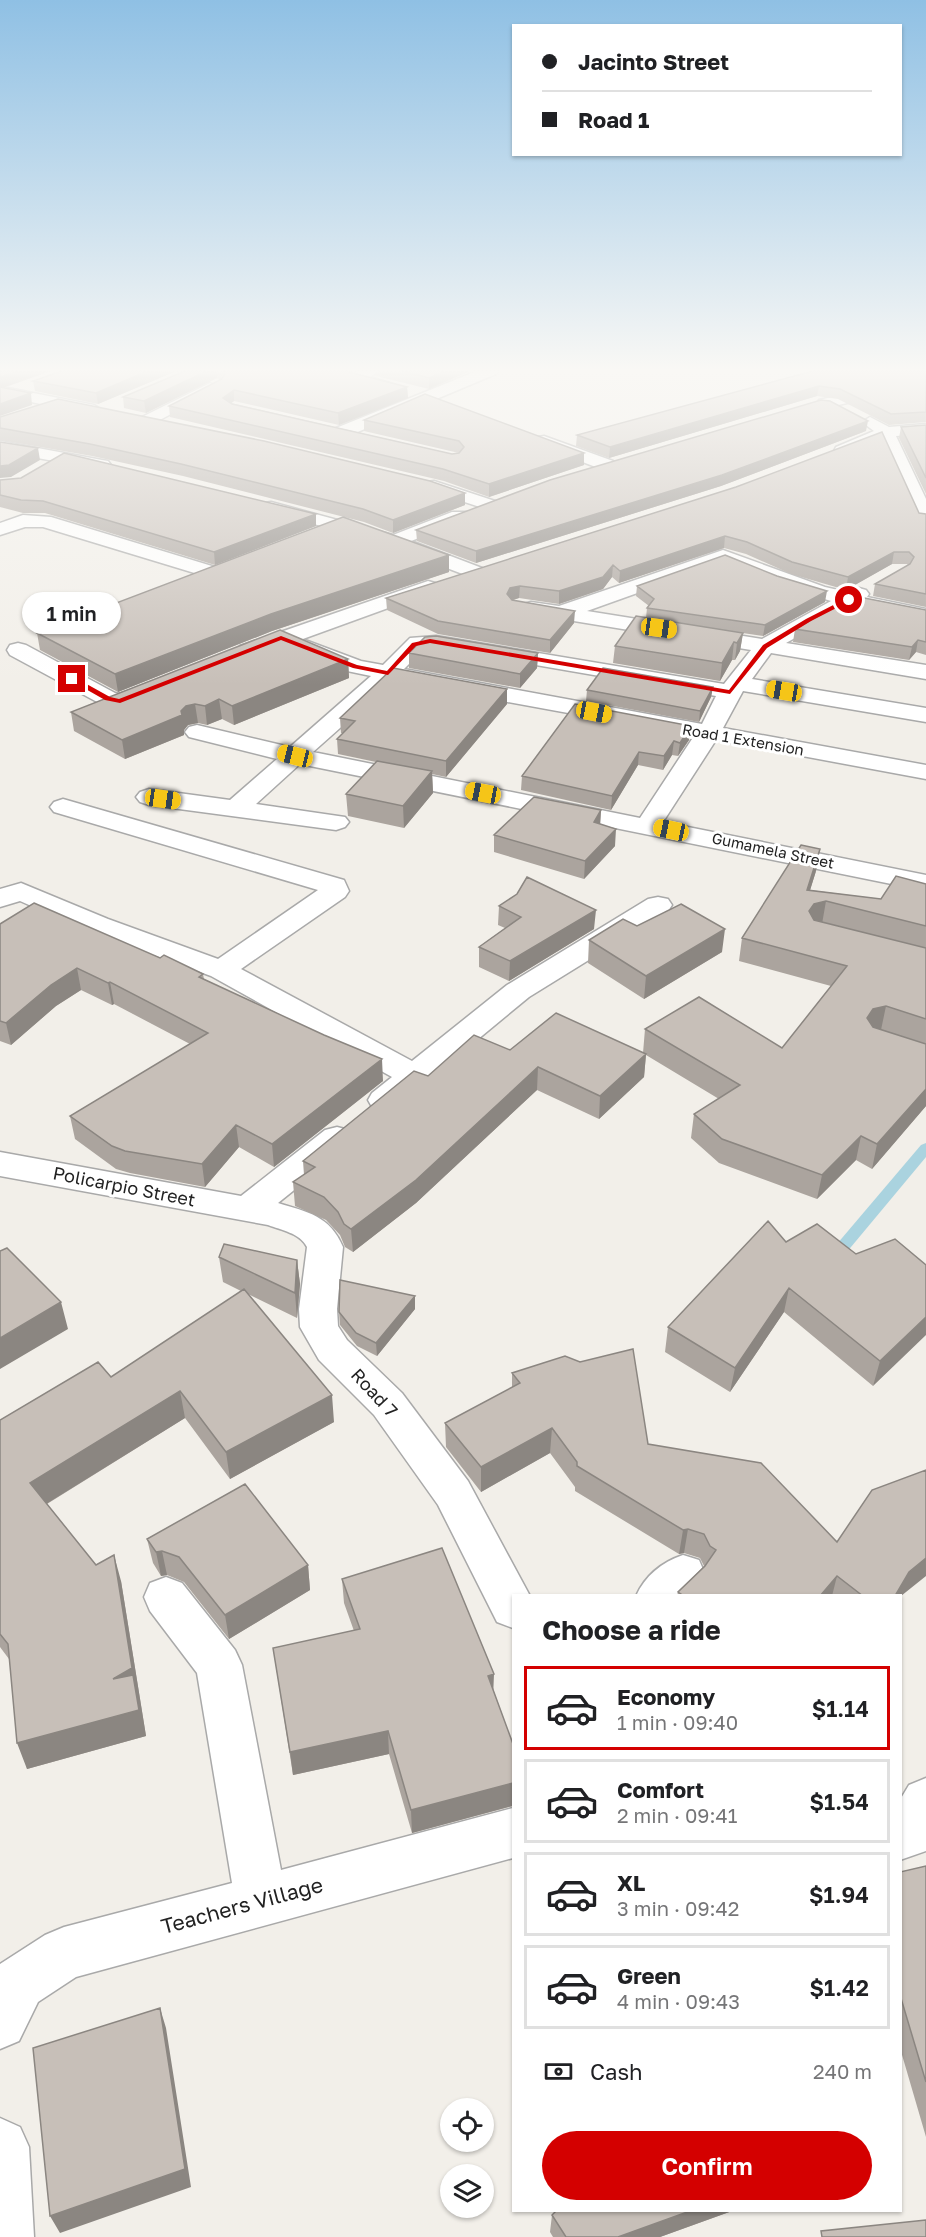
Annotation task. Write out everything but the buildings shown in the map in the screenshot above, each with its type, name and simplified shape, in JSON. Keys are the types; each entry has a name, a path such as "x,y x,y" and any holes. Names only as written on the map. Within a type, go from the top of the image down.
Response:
{"street":[{"path":"906,475 926,519"},
{"path":"394,541 494,503 417,482"},
{"path":"229,659 281,638 483,570 342,525 255,502"},
{"path":"0,529 23,521 44,521 218,574"},
{"path":"311,537 342,525"},
{"path":"559,613 723,556 733,558 781,580 849,600 926,615"},
{"path":"185,586 239,566"},
{"path":"648,825 708,734 734,688 765,646 808,620 880,582"},
{"path":"519,606 926,672"},
{"name":"Road 1 Extension","path":"281,638 355,666 388,673 708,734 926,772"},
{"path":"9,653 40,641"},
{"path":"235,809 388,673 414,645 430,641 926,715"},
{"path":"9,653 107,698 120,701 167,684"},
{"name":"Gumamela Street","path":"197,732 295,756 925,881"},
{"path":"149,797 336,822"},
{"path":"63,807 334,886 335,891 221,970"},
{"path":"0,899 21,891 98,925 221,970 415,1076"},
{"path":"247,1210 518,991 658,904"},
{"name":"Policarpio Street","path":"0,1164 247,1210"},
{"name":"Road 7","path":"247,1210 284,1218 316,1230 322,1238 325,1247 318,1309 319,1327 333,1350 388,1404 453,1493 512,1606"},
{"path":"166,1597 219,1665 261,1901"},
{"path":"902,1835 909,1833 926,1802"},
{"name":"Teachers Village","path":"0,2022 19,1983 64,1954 512,1833"},
{"path":"0,2147 4,2237"}],"waterway":[{"path":"836,1255 926,1148"}],"route":[{"path":"72,679 107,698 120,701 281,638 355,666 388,673 414,645 430,641 730,692 765,646 808,620 849,600"}]}
